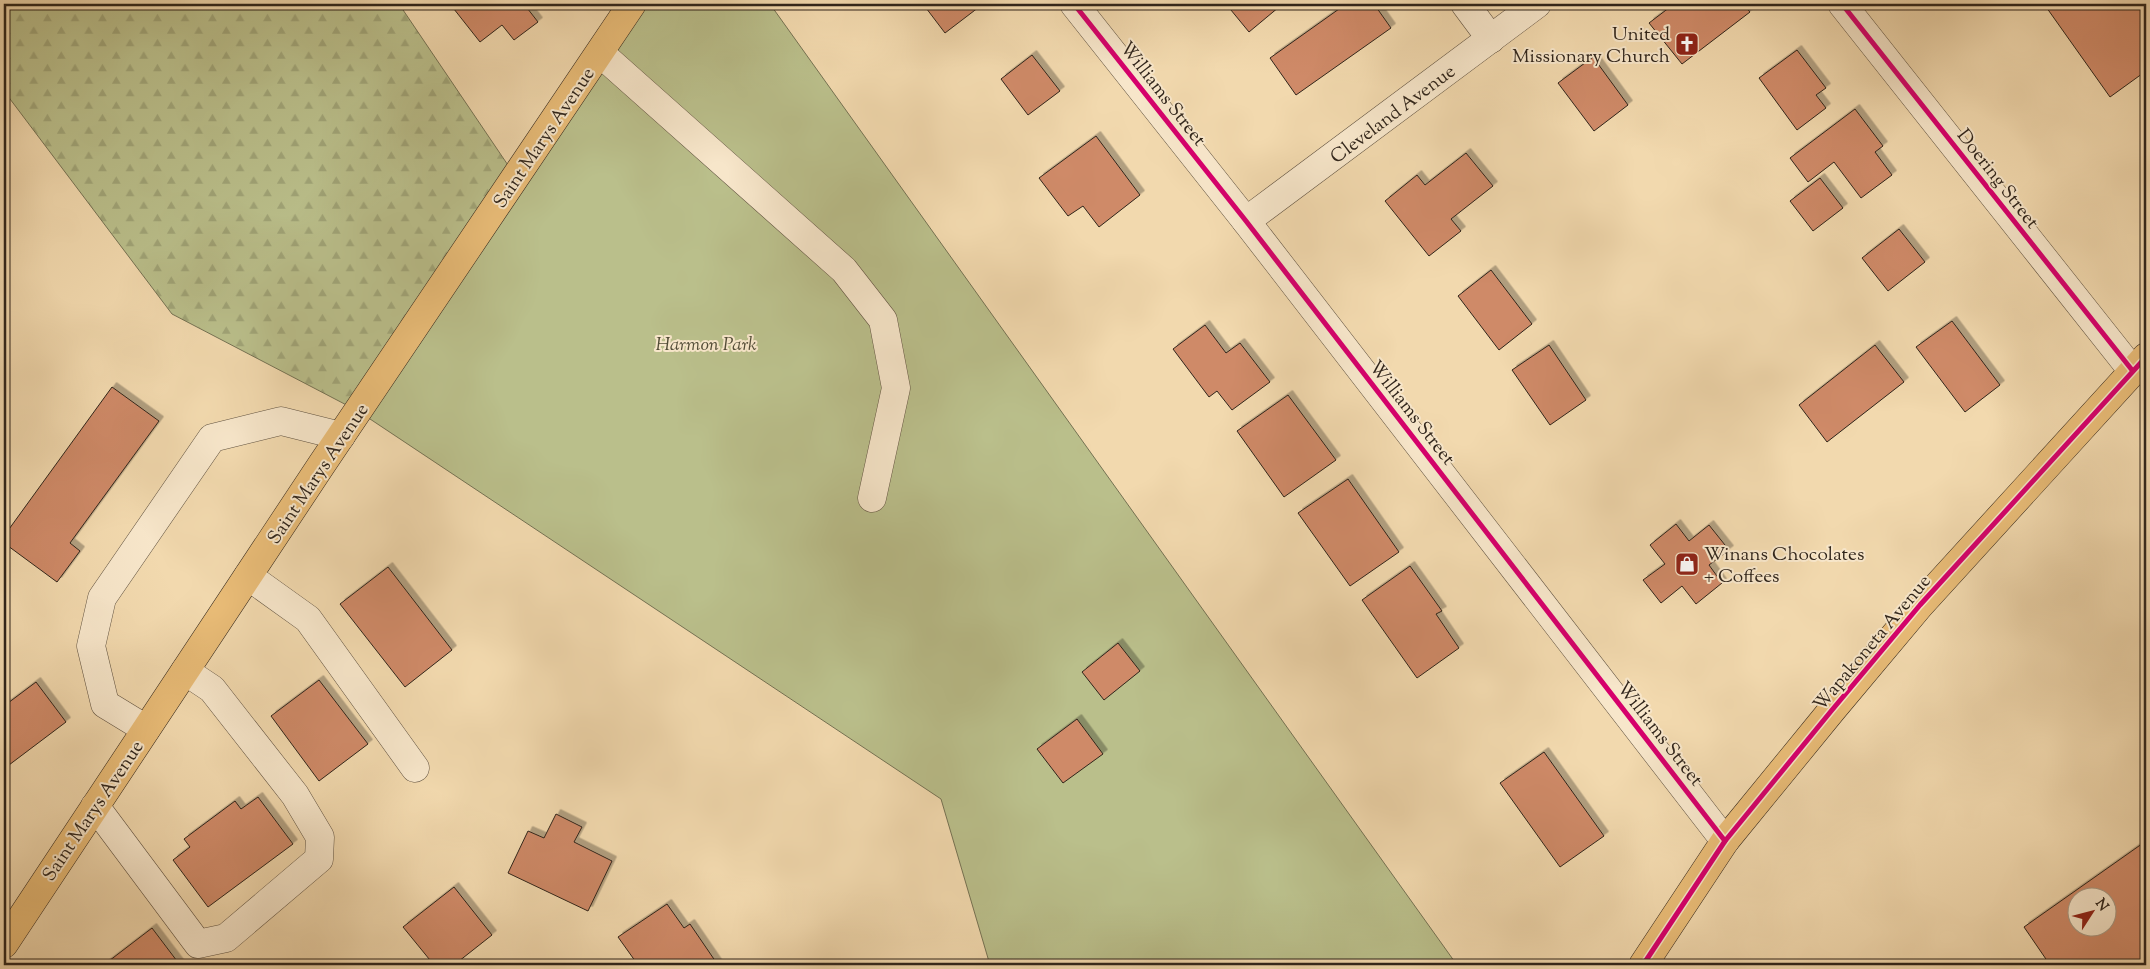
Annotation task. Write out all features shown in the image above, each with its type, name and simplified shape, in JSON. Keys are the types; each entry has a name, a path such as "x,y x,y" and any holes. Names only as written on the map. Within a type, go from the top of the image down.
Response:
{"main road":[{"name":"Saint Marys Avenue","path":"4,944 341,436 632,4"},
{"name":"Wapakoneta Avenue","path":"1643,965 1726,841 1920,605 2139,364"}],"street":[{"name":"Williams Street","path":"1074,4 1246,221 1726,841"},
{"path":"1465,4 1491,39"},
{"name":"Cleveland Avenue","path":"1246,221 1537,4"},
{"name":"Doering Street","path":"1842,4 2139,364"},
{"path":"600,53 844,270 883,320 896,388 872,498"},
{"path":"146,729 105,704 91,646 102,598 212,438 281,421 341,436"},
{"path":"248,576 308,619 415,768"},
{"path":"95,806 198,944 226,938 319,859 320,837 295,795 212,689 185,671"}],"green space":[{"path":"4,4 399,4 516,177 358,411 172,314 4,91"},
{"name":"Harmon Park","path":"632,4 770,4 1457,965 990,965 941,799 358,411"}],"building":[{"path":"450,4 524,4 538,22 514,40 502,25 480,42"},
{"path":"923,4 983,4 945,33"},
{"path":"1226,4 1277,4 1279,7 1249,32"},
{"path":"1346,4 1374,4 1391,28 1296,95 1270,58"},
{"name":"United Missionary Church","path":"1674,4 1743,4 1750,12 1682,64 1649,23"},
{"path":"2044,4 2146,4 2146,71 2110,97"},
{"path":"1797,50 1826,88 1816,95 1826,108 1797,130 1759,78"},
{"path":"1032,55 1060,91 1028,115 1001,79"},
{"path":"1593,57 1628,105 1594,131 1558,83"},
{"path":"1855,109 1883,146 1875,152 1892,175 1861,198 1834,162 1808,182 1790,158"},
{"path":"1096,136 1140,195 1099,227 1083,206 1068,216 1039,178"},
{"path":"1466,153 1493,186 1451,219 1461,231 1429,256 1385,201 1417,175 1425,185"},
{"path":"1820,178 1843,208 1813,231 1790,201"},
{"path":"1899,229 1925,262 1888,291 1862,258"},
{"path":"1491,270 1532,324 1499,350 1458,296"},
{"path":"1952,321 2000,385 1965,412 1916,347"},
{"path":"1205,325 1226,353 1240,343 1270,382 1232,410 1217,391 1209,397 1173,349"},
{"path":"1549,345 1586,400 1550,425 1512,370"},
{"path":"1875,345 1904,382 1827,442 1799,405"},
{"path":"112,387 159,421 70,543 80,551 57,582 4,543 4,536"},
{"path":"1288,395 1336,460 1284,497 1237,431"},
{"path":"1348,479 1399,552 1350,586 1298,513"},
{"name":"Winans Chocolates + Coffees","path":"1676,524 1689,541 1709,525 1729,550 1709,565 1722,583 1696,604 1682,586 1661,603 1643,580 1665,564 1650,545"},
{"path":"1410,566 1442,611 1436,614 1459,648 1417,678 1362,600"},
{"path":"388,567 452,650 405,687 340,604"},
{"path":"1118,643 1140,671 1104,700 1082,672"},
{"path":"319,680 368,744 319,781 271,716"},
{"path":"36,682 66,722 5,768 4,706"},
{"path":"1077,719 1103,754 1063,783 1037,749"},
{"path":"1544,752 1604,836 1560,867 1500,783"},
{"path":"258,797 293,844 208,907 173,860 190,847 184,839 235,801 241,809"},
{"path":"556,814 582,827 574,842 612,861 588,911 508,873 528,831 544,838"},
{"path":"2146,841 2146,965 2050,965 2024,927 2068,896 2068,936 2118,936 2118,886 2082,886"},
{"path":"454,887 492,935 454,965 434,965 403,927"},
{"path":"667,904 684,928 690,924 718,965 638,965 618,937"},
{"path":"152,928 180,965 105,964"}],"cycle path":[{"path":"1074,4 1246,221 1725,841"},
{"path":"1842,4 2132,370"},
{"path":"1643,965 1725,841 1832,710 1920,605 2146,357"}],"place":[{"name":"United Missionary Church","path":"1687,44"},
{"name":"Winans Chocolates + Coffees","path":"1687,564"}]}
